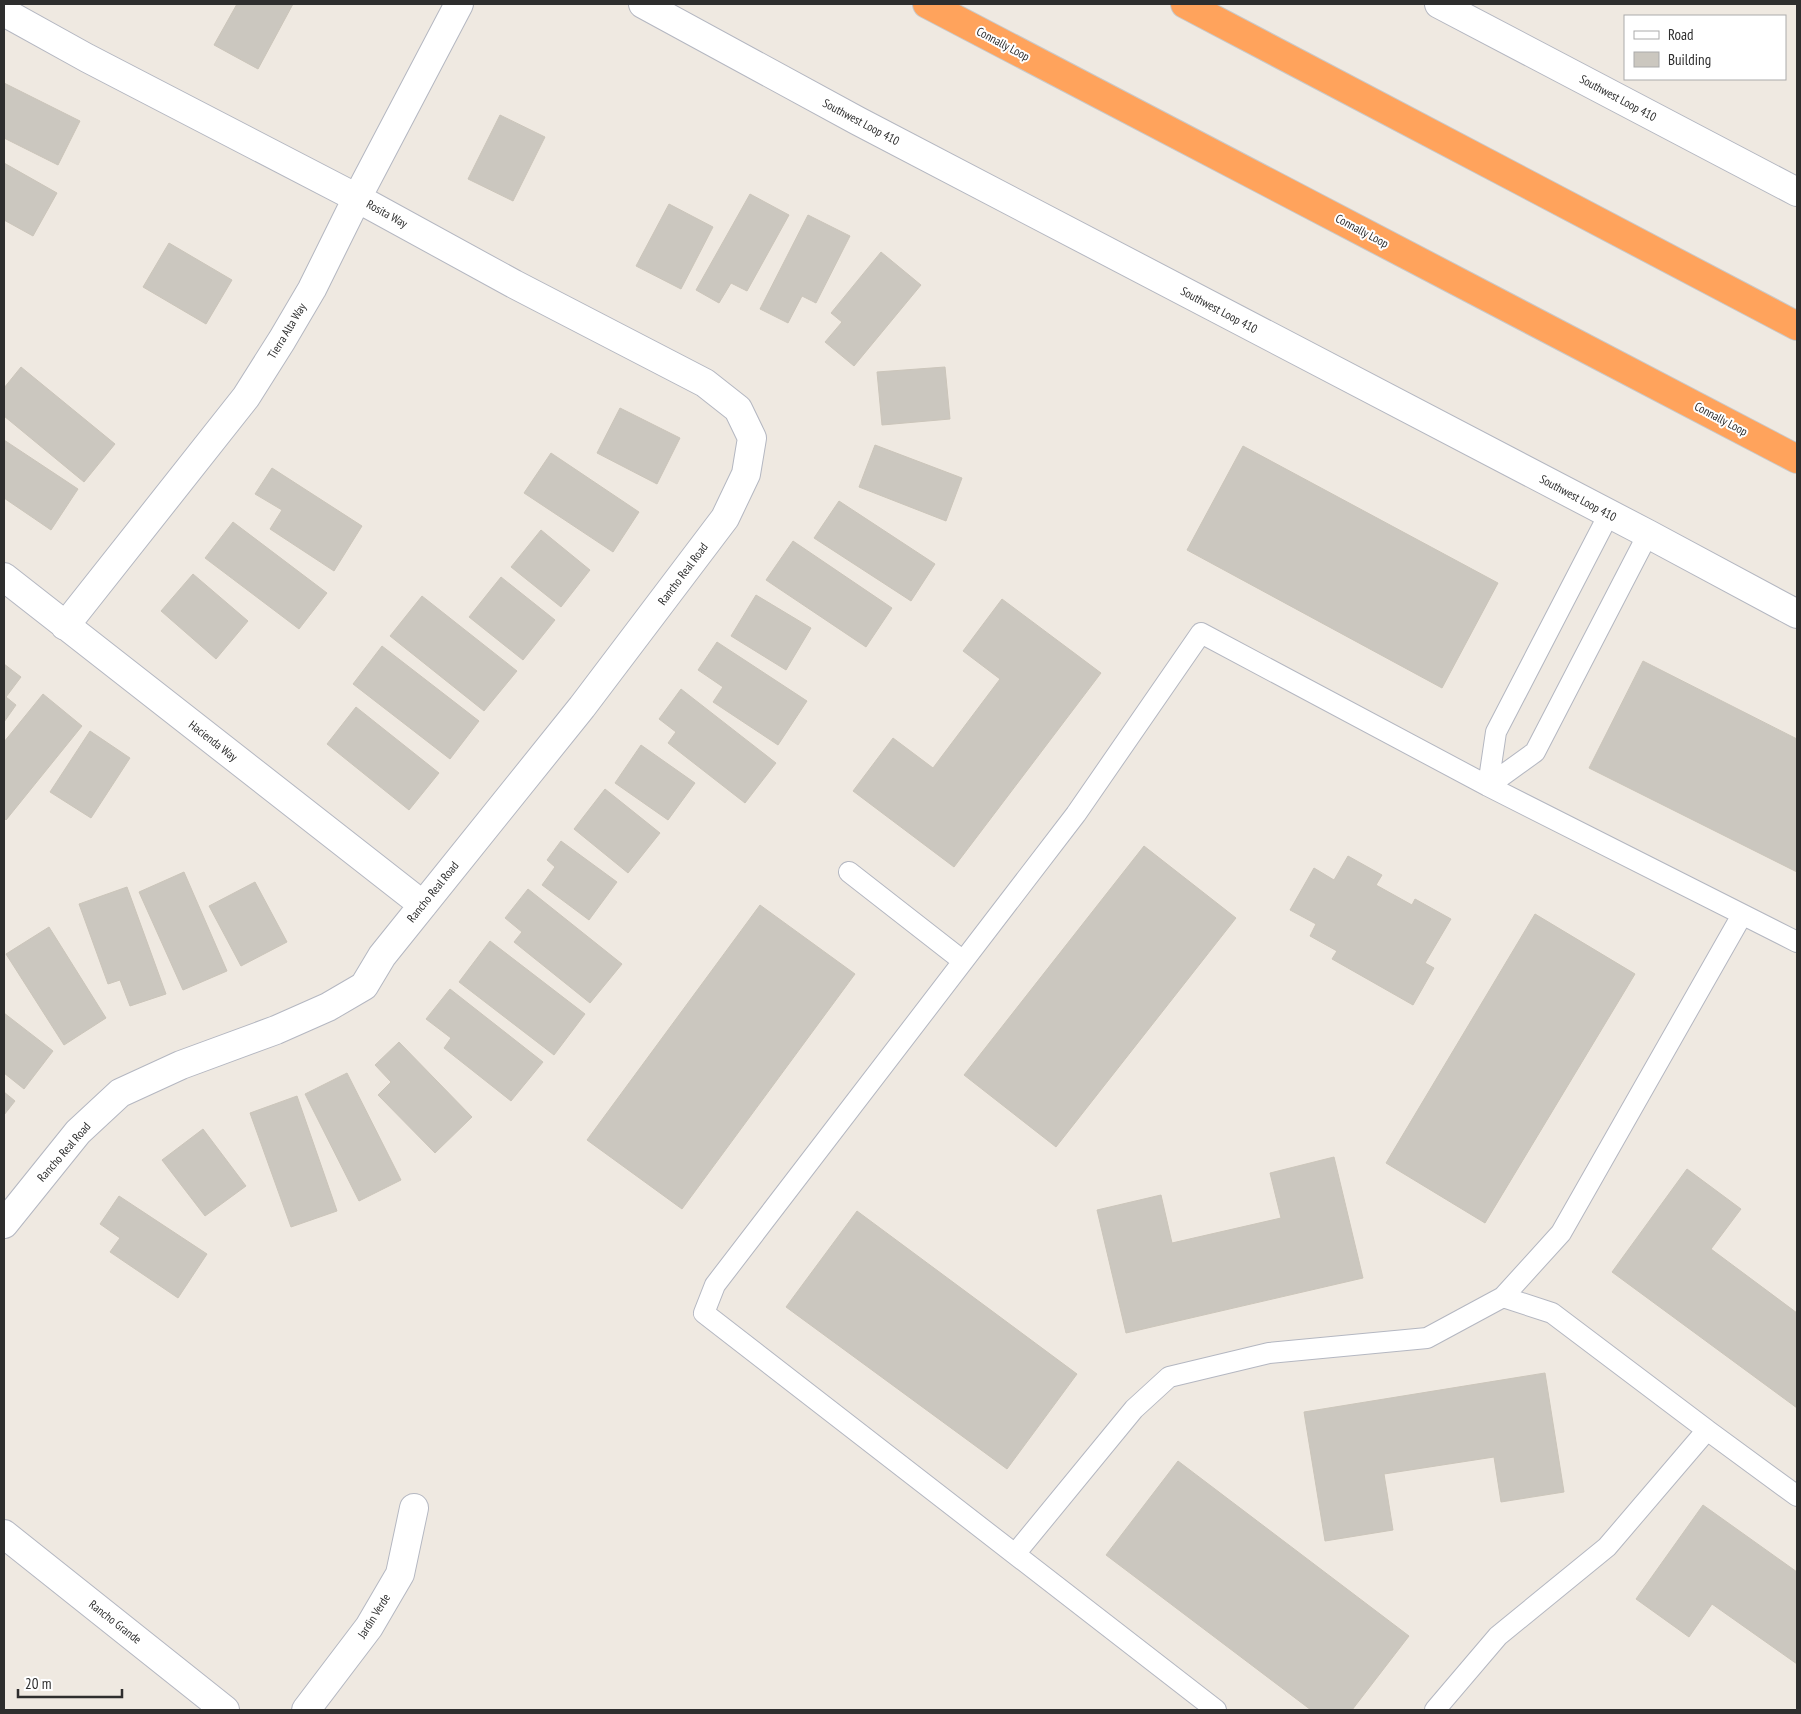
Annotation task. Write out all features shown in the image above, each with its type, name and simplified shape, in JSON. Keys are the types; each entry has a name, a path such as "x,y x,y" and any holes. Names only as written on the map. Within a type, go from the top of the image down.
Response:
{"highway":[{"name":"Connally Loop","path":"927,4 1797,459"},
{"path":"1185,4 1797,326"}],"street":[{"name":"Tierra Alta Way","path":"65,626 246,397 312,289 357,198 460,4"},
{"name":"Southwest Loop 410","path":"643,4 858,121 1648,534 1797,614"},
{"name":"Southwest Loop 410","path":"1439,4 1797,192"},
{"name":"Rosita Way","path":"4,12 87,58 357,198 514,284 705,383 738,409 752,438"},
{"name":"Rancho Real Road","path":"4,1224 78,1132 120,1093 181,1065 276,1030 328,1006 364,986 382,956 582,708 725,518 746,474 752,438"},
{"name":"Hacienda Way","path":"4,577 423,905"},
{"name":"Jardin Verde","path":"306,1710 369,1627 400,1574 414,1508"},
{"name":"Rancho Grande","path":"4,1534 226,1710"}],"lane":[{"path":"1488,786 1496,732 1609,514"},
{"path":"1488,786 1534,752 1648,534"},
{"path":"1216,1710 704,1313 715,1285 1076,814 1200,633 1488,786 1797,942"},
{"path":"849,872 963,961"},
{"path":"1015,1554 1134,1409 1169,1377 1269,1353 1426,1338 1503,1297 1561,1233 1742,915"},
{"path":"1503,1297 1552,1313 1797,1496"},
{"path":"1435,1710 1498,1636 1607,1547 1707,1430"}],"building":[{"path":"237,4 293,4 258,69 214,45"},
{"path":"4,83 80,121 58,165 4,138"},
{"path":"500,115 545,137 513,201 468,179"},
{"path":"4,163 57,193 33,236 4,220"},
{"path":"750,194 789,215 747,291 731,283 719,303 696,290"},
{"path":"669,204 713,227 681,289 636,266"},
{"path":"808,215 850,236 816,303 802,296 788,323 760,309"},
{"path":"169,243 232,280 206,324 143,287"},
{"path":"881,252 921,285 854,366 825,342 842,322 831,313"},
{"path":"21,367 115,444 84,482 4,416 4,388"},
{"path":"945,367 950,419 882,425 877,372"},
{"path":"620,408 680,438 657,484 597,453"},
{"path":"4,440 78,489 51,530 4,498"},
{"path":"875,445 962,478 946,521 859,487"},
{"path":"1243,446 1498,583 1442,688 1187,550"},
{"path":"551,453 639,512 613,552 524,493"},
{"path":"272,468 362,526 334,571 270,529 282,510 255,494"},
{"path":"839,501 935,564 911,601 814,538"},
{"path":"233,522 327,593 299,629 205,558"},
{"path":"541,530 590,570 561,607 511,567"},
{"path":"793,541 892,608 866,647 766,580"},
{"path":"193,574 248,621 216,659 161,611"},
{"path":"501,577 555,620 523,660 469,617"},
{"path":"756,595 811,628 786,670 731,636"},
{"path":"422,596 517,671 484,711 390,636"},
{"path":"1002,599 1101,673 954,867 853,791 893,738 933,768 1000,679 963,651"},
{"path":"717,642 807,701 778,745 713,702 723,687 698,670"},
{"path":"382,646 479,721 450,759 353,684"},
{"path":"1643,661 1797,739 1797,872 1589,768"},
{"path":"4,664 21,677 6,697 16,705 4,722"},
{"path":"681,689 776,763 745,803 668,743 676,732 659,719"},
{"path":"43,694 82,726 6,820 4,818 4,742"},
{"path":"356,707 439,773 409,810 327,744"},
{"path":"90,731 130,758 91,818 50,792"},
{"path":"641,745 695,783 668,820 615,783"},
{"path":"605,789 660,833 628,873 574,829"},
{"path":"561,841 617,882 589,920 542,885 555,867 547,860"},
{"path":"1144,846 1236,918 1056,1147 964,1075"},
{"path":"1348,856 1382,875 1376,885 1412,905 1415,899 1451,919 1425,963 1434,968 1413,1005 1332,959 1337,951 1310,936 1316,924 1290,910 1314,868 1334,880"},
{"path":"184,872 227,971 183,990 139,892"},
{"path":"255,882 287,942 241,966 209,906"},
{"path":"127,887 166,994 130,1006 120,980 108,984 79,904"},
{"path":"528,889 622,964 590,1003 514,942 522,932 505,918"},
{"path":"760,905 855,974 682,1209 587,1140"},
{"path":"1535,914 1635,974 1485,1223 1386,1163"},
{"path":"49,927 106,1018 64,1045 6,954"},
{"path":"490,941 585,1014 554,1055 459,982"},
{"path":"450,989 543,1062 511,1101 444,1048 451,1038 426,1019"},
{"path":"4,1013 53,1051 24,1089 4,1073"},
{"path":"399,1042 472,1117 435,1153 378,1095 391,1082 375,1065"},
{"path":"347,1073 401,1180 359,1201 305,1094"},
{"path":"4,1092 15,1101 4,1115"},
{"path":"297,1096 337,1211 291,1227 250,1113"},
{"path":"203,1129 246,1186 205,1216 162,1160"},
{"path":"1334,1157 1363,1278 1126,1333 1097,1210 1161,1195 1172,1243 1281,1218 1270,1173"},
{"path":"1687,1169 1741,1209 1711,1249 1797,1313 1797,1408 1612,1272"},
{"path":"119,1196 207,1254 178,1298 110,1252 120,1238 100,1224"},
{"path":"857,1211 1077,1374 1007,1469 786,1307"},
{"path":"1545,1373 1564,1492 1501,1502 1494,1457 1384,1474 1393,1530 1325,1541 1304,1412"},
{"path":"1178,1461 1409,1636 1352,1710 1311,1710 1106,1555"},
{"path":"1703,1505 1797,1572 1797,1664 1712,1604 1689,1637 1636,1599"}]}
